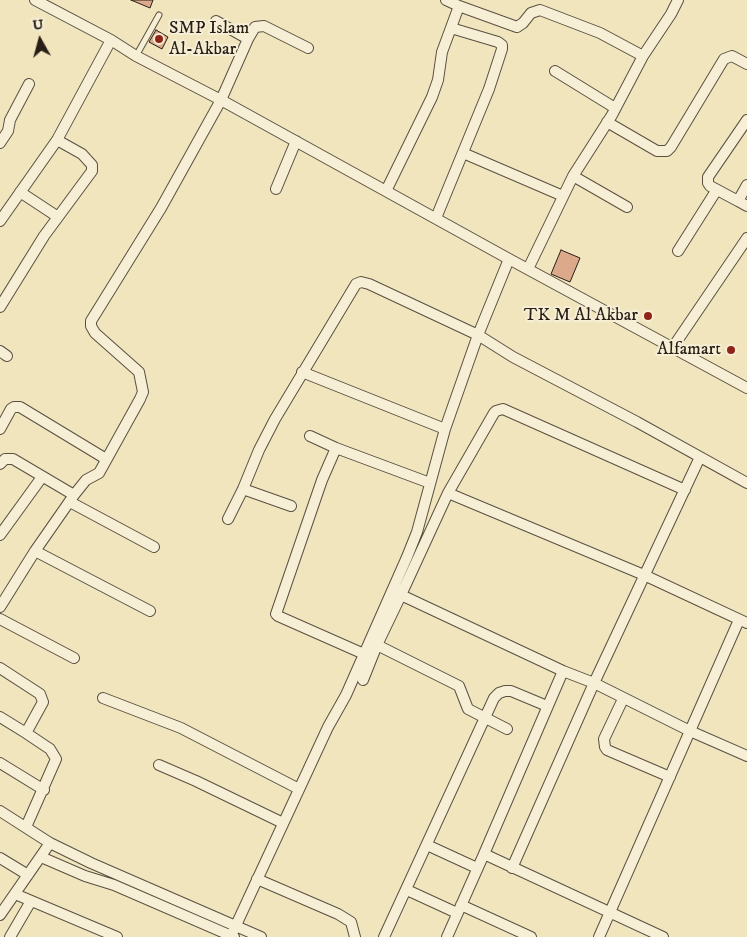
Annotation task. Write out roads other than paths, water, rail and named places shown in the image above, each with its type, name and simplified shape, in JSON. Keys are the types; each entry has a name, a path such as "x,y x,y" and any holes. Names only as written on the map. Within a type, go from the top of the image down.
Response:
{"street":[{"path":"35,0 747,388"},
{"path":"446,0 517,27 531,14 540,10 600,33 643,56"},
{"path":"528,269 573,176 607,122 643,56 678,0"},
{"path":"386,191 432,97 440,69 442,52 459,6"},
{"path":"216,21 248,39"},
{"path":"0,607 35,551 86,480 99,474 143,392 139,372 95,333 91,326 92,321 161,208 221,100 255,27 264,26 308,48"},
{"path":"436,218 489,89 502,47 498,42 451,28"},
{"path":"0,221 56,140 111,40"},
{"path":"607,122 657,151 667,151 724,58 732,56 747,64"},
{"path":"555,71 615,108"},
{"path":"0,144 8,131 10,120 29,84"},
{"path":"747,120 708,177 708,183 716,191 742,204 747,185"},
{"path":"0,307 44,236 92,170 92,165 82,154 56,140"},
{"path":"276,189 296,141"},
{"path":"463,153 563,196"},
{"path":"573,176 627,208"},
{"path":"678,251 716,191"},
{"path":"20,192 58,217"},
{"path":"673,347 747,238"},
{"path":"0,811 50,843 90,863 160,905 214,933 233,936 257,879 328,727 346,695 414,540 445,430 478,335 509,260"},
{"path":"228,519 244,489 259,450 302,372 350,290 361,282 478,335 513,357 747,483"},
{"path":"302,372 445,430"},
{"path":"0,429 11,409 20,407 106,459"},
{"path":"363,680 377,645 448,493 496,411 503,409 685,490"},
{"path":"310,436 336,448 430,483"},
{"path":"336,448 322,480 276,614 364,654"},
{"path":"512,868 594,683 700,457"},
{"path":"0,464 5,459 13,459 72,499 154,547"},
{"path":"0,535 42,477"},
{"path":"244,489 291,506"},
{"path":"448,493 644,575 743,621 690,731 600,937"},
{"path":"35,551 150,612"},
{"path":"401,595 563,671 594,683 690,731 747,756"},
{"path":"0,619 74,658"},
{"path":"377,645 459,686 468,709 507,728"},
{"path":"0,668 42,696 43,702 26,733"},
{"path":"447,937 563,671"},
{"path":"398,937 386,934 494,698 499,693 511,691 548,706"},
{"path":"103,698 181,728 299,789"},
{"path":"624,699 604,739 605,747 607,750 670,777"},
{"path":"0,717 50,749 56,759 44,790 26,827"},
{"path":"0,763 44,790"},
{"path":"160,765 283,823"},
{"path":"2,909 16,894 50,843"},
{"path":"427,845 478,868"},
{"path":"61,866 68,852"},
{"path":"484,854 610,914 664,937"},
{"path":"41,857 85,876 116,880 164,895 261,937"},
{"path":"0,858 28,875"},
{"path":"85,876 90,863"},
{"path":"257,879 338,914 351,922 356,937"},
{"path":"407,890 531,937"},
{"path":"16,894 117,937"},
{"path":"160,905 164,895"},
{"path":"10,937 31,901"},
{"path":"178,913 183,903"},
{"path":"214,933 221,919"}],"lane":[{"path":"136,56 159,15"}],"place":[{"name":"SMP Islam Al-Akbar","path":"159,39"},
{"name":"TK M Al Akbar","path":"648,316"},
{"name":"Alfamart","path":"731,350"}]}
